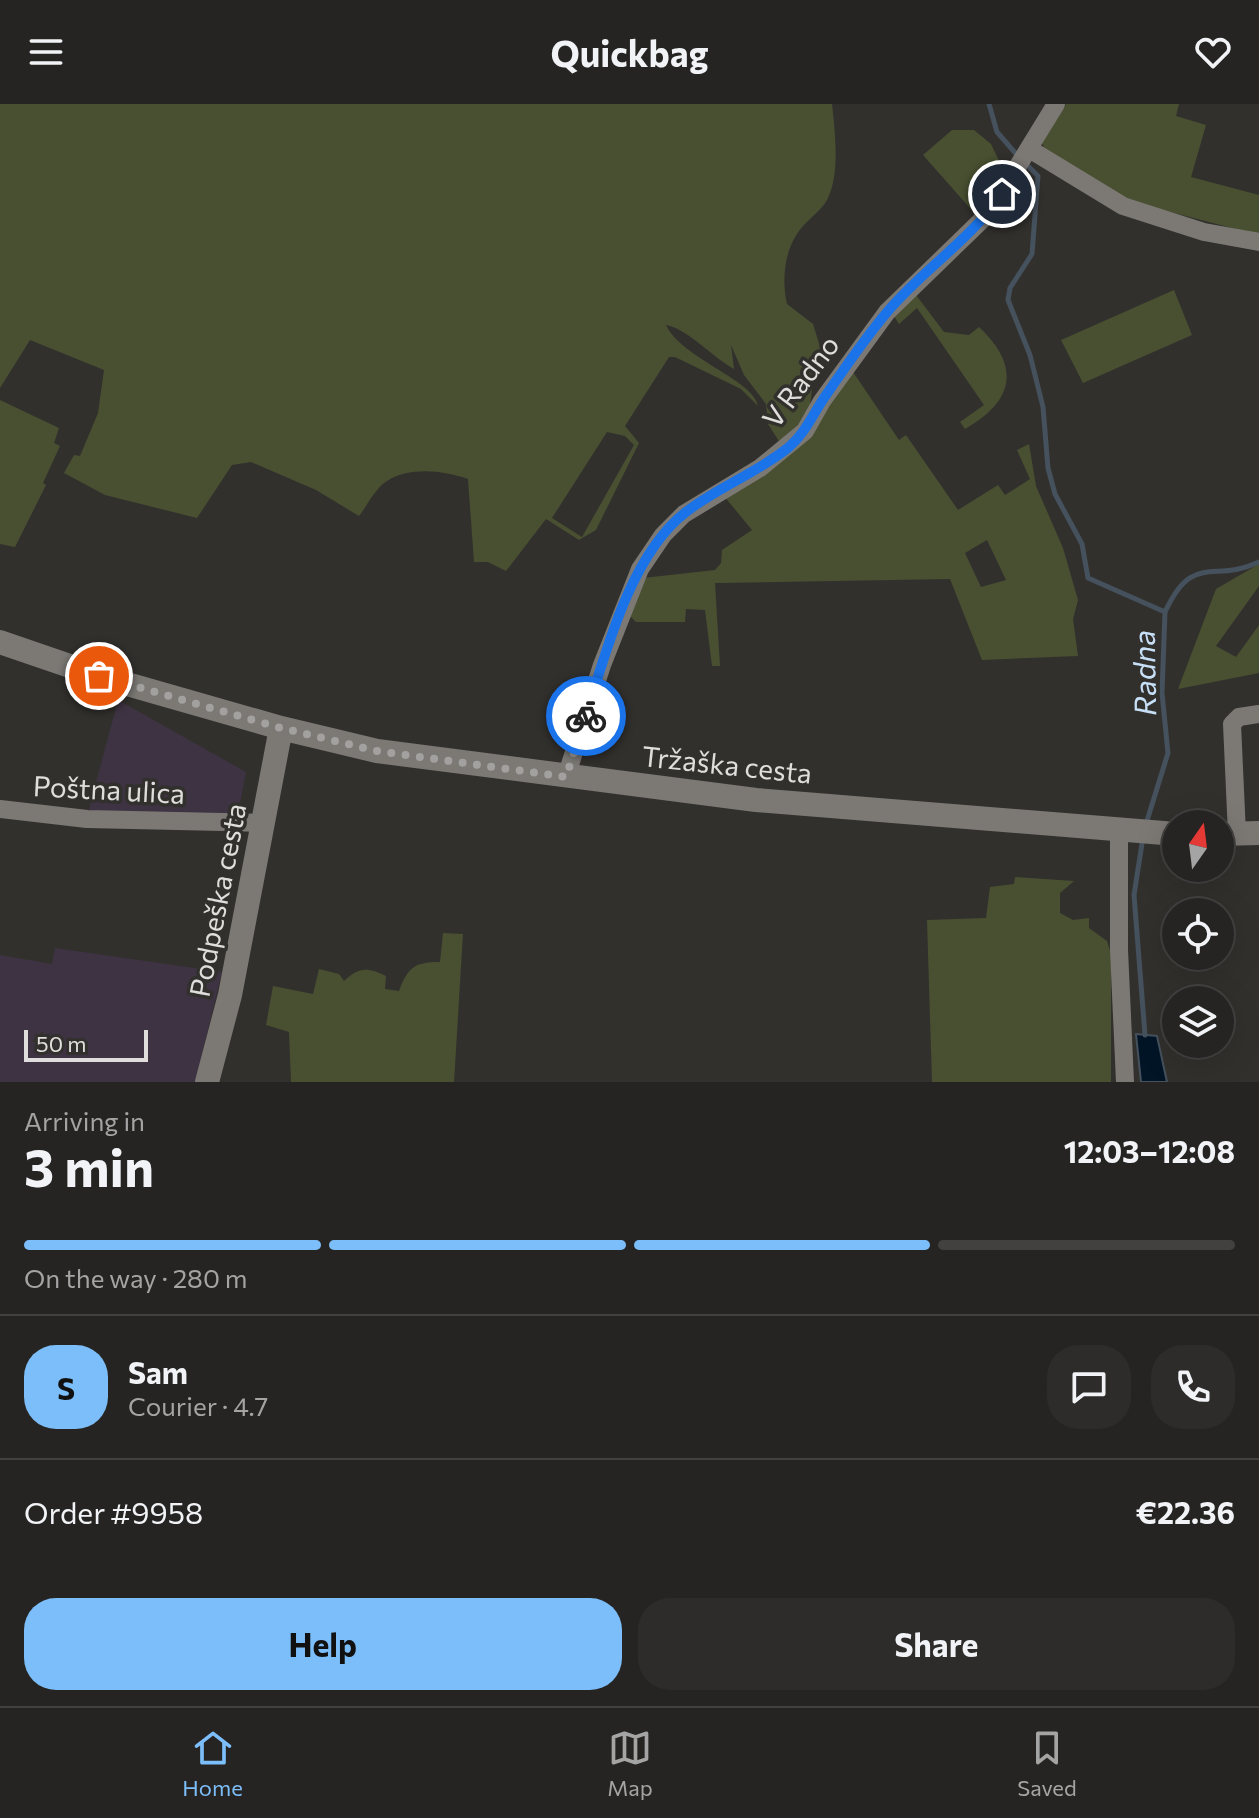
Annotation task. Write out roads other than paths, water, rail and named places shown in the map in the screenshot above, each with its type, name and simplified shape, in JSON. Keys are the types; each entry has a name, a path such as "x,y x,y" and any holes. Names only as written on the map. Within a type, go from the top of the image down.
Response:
{"main road":[{"name":"Tržaška cesta","path":"0,642 99,676 281,728 377,751 756,800 1162,833"},
{"name":"Podpeška cesta","path":"207,1082 230,995 281,728"}],"street":[{"name":"V Radno","path":"566,777 602,665 640,569 663,535 684,514 760,468 805,431 822,401 887,312 989,213 1013,169 1031,150 1056,104"},
{"path":"1031,150 1123,206 1204,232 1259,242"},
{"path":"1239,834 1232,724 1239,717 1259,714"},
{"name":"Poštna ulica","path":"0,809 87,819 262,823"},
{"path":"1125,1082 1119,950 1135,832"}],"water":[{"path":"1136,1034 1157,1036 1167,1082 1141,1082"}],"waterway":[{"name":"Radna","path":"989,104 997,132 1018,156"},
{"name":"Radna","path":"1025,163 1038,176 1032,254 1010,288 1008,300 1030,355 1043,407 1048,468 1055,494 1082,544 1088,578 1165,612 1162,693 1168,753 1146,824"},
{"path":"1165,612 1175,593 1195,575 1229,571 1259,562"},
{"name":"Radna","path":"1143,837 1134,895 1145,1035"}]}
